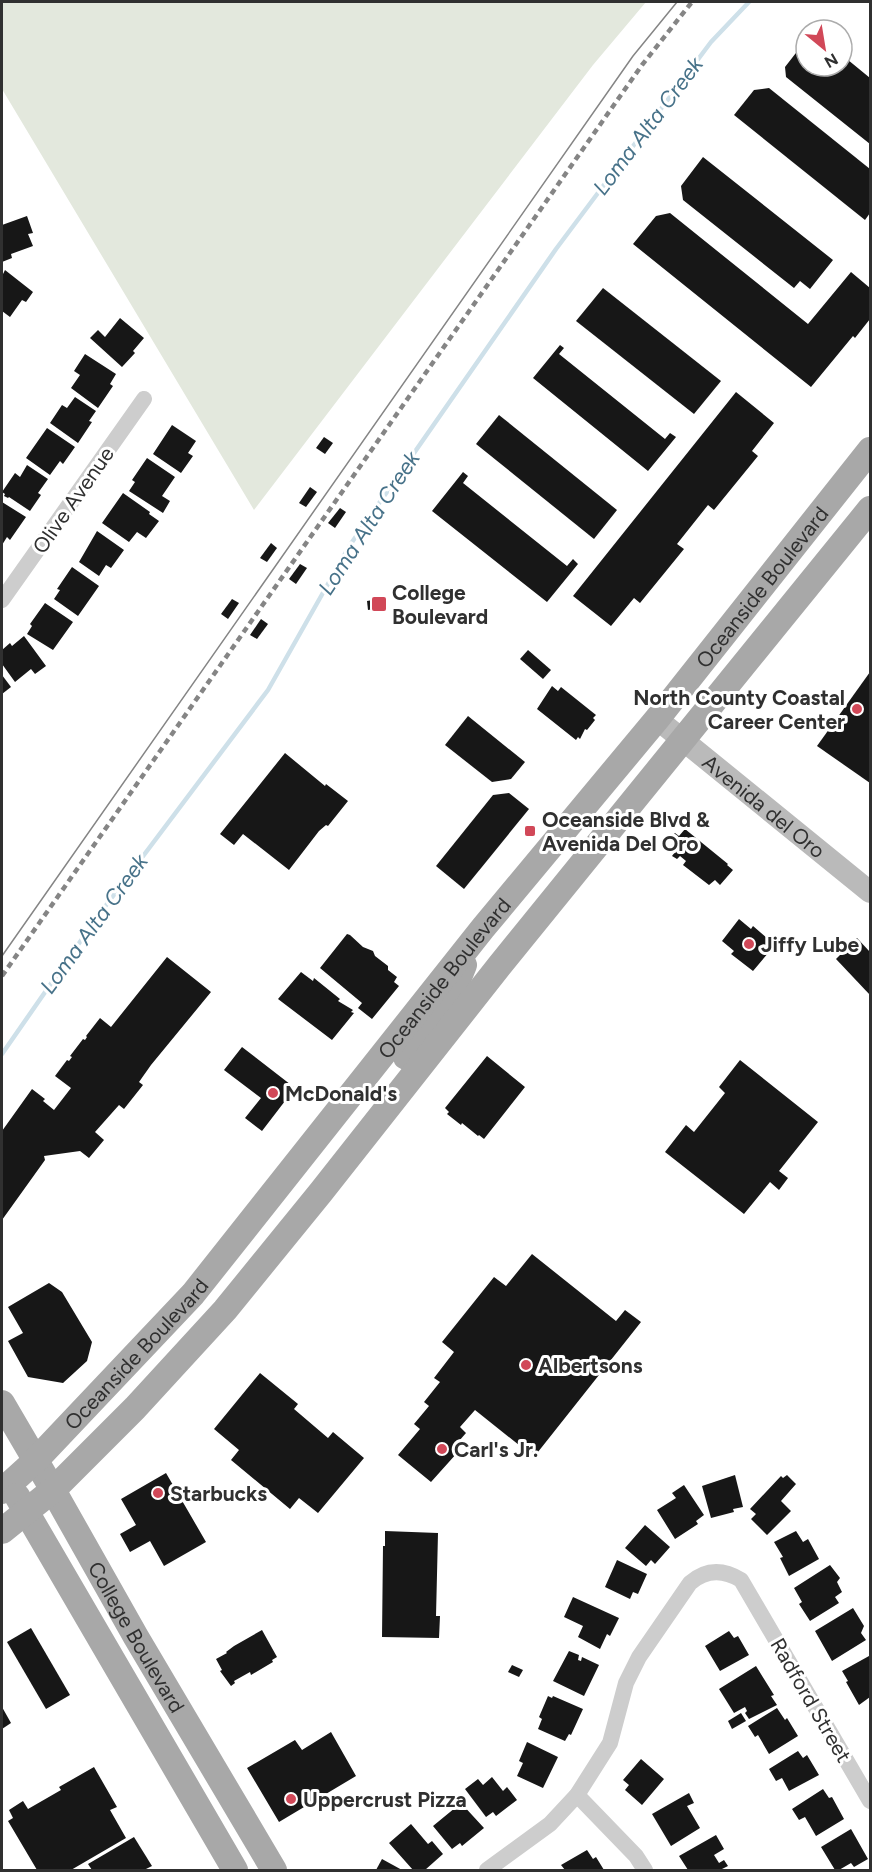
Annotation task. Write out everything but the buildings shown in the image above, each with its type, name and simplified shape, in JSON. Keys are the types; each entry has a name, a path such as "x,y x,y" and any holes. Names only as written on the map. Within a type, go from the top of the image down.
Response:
{"main road":[{"name":"Oceanside Boulevard","path":"4,1482 35,1461 193,1294 475,939 657,719 870,450"},
{"name":"Oceanside Boulevard","path":"2,1530 53,1490 143,1400 225,1310 870,509"},
{"path":"382,1115 378,1108 384,1091 393,1074 450,1000 475,939"},
{"path":"268,1257 274,1227 280,1215 362,1112 362,1105 355,1089"},
{"name":"College Boulevard","path":"2,1403 136,1637 270,1863"},
{"name":"College Boulevard","path":"4,1482 26,1511 235,1870"},
{"path":"176,1770 208,1791 243,1851 270,1863"}],"street":[{"name":"Olive Avenue","path":"2,600 144,399"},
{"name":"Avenida del Oro","path":"657,719 870,892"},
{"name":"Radford Street","path":"577,1795 610,1743 626,1683 639,1657 690,1583 698,1575 716,1571 730,1573 741,1580 870,1801"},
{"path":"487,1870 550,1824 577,1795 636,1856 645,1870"}],"shaded area":[{"path":"2,2 646,2 593,65 254,510 2,89"}],"waterway":[{"name":"Loma Alta Creek","path":"2,1054 98,916 268,690 350,545 556,249 711,42 749,2"}],"tram line":[{"path":"2,956 633,56 677,2"}],"railway":[{"path":"2,976 642,65 692,2"}],"place":[{"name":"College Boulevard","path":"379,604"},
{"name":"North County Coastal Career Center","path":"857,709"},
{"name":"Oceanside Blvd & Avenida Del Oro","path":"530,831"},
{"name":"Jiffy Lube","path":"749,944"},
{"name":"McDonald's","path":"273,1093"},
{"name":"Albertsons","path":"526,1365"},
{"name":"Carl's Jr.","path":"442,1449"},
{"name":"Starbucks","path":"158,1493"},
{"name":"Uppercrust Pizza","path":"291,1799"}]}
